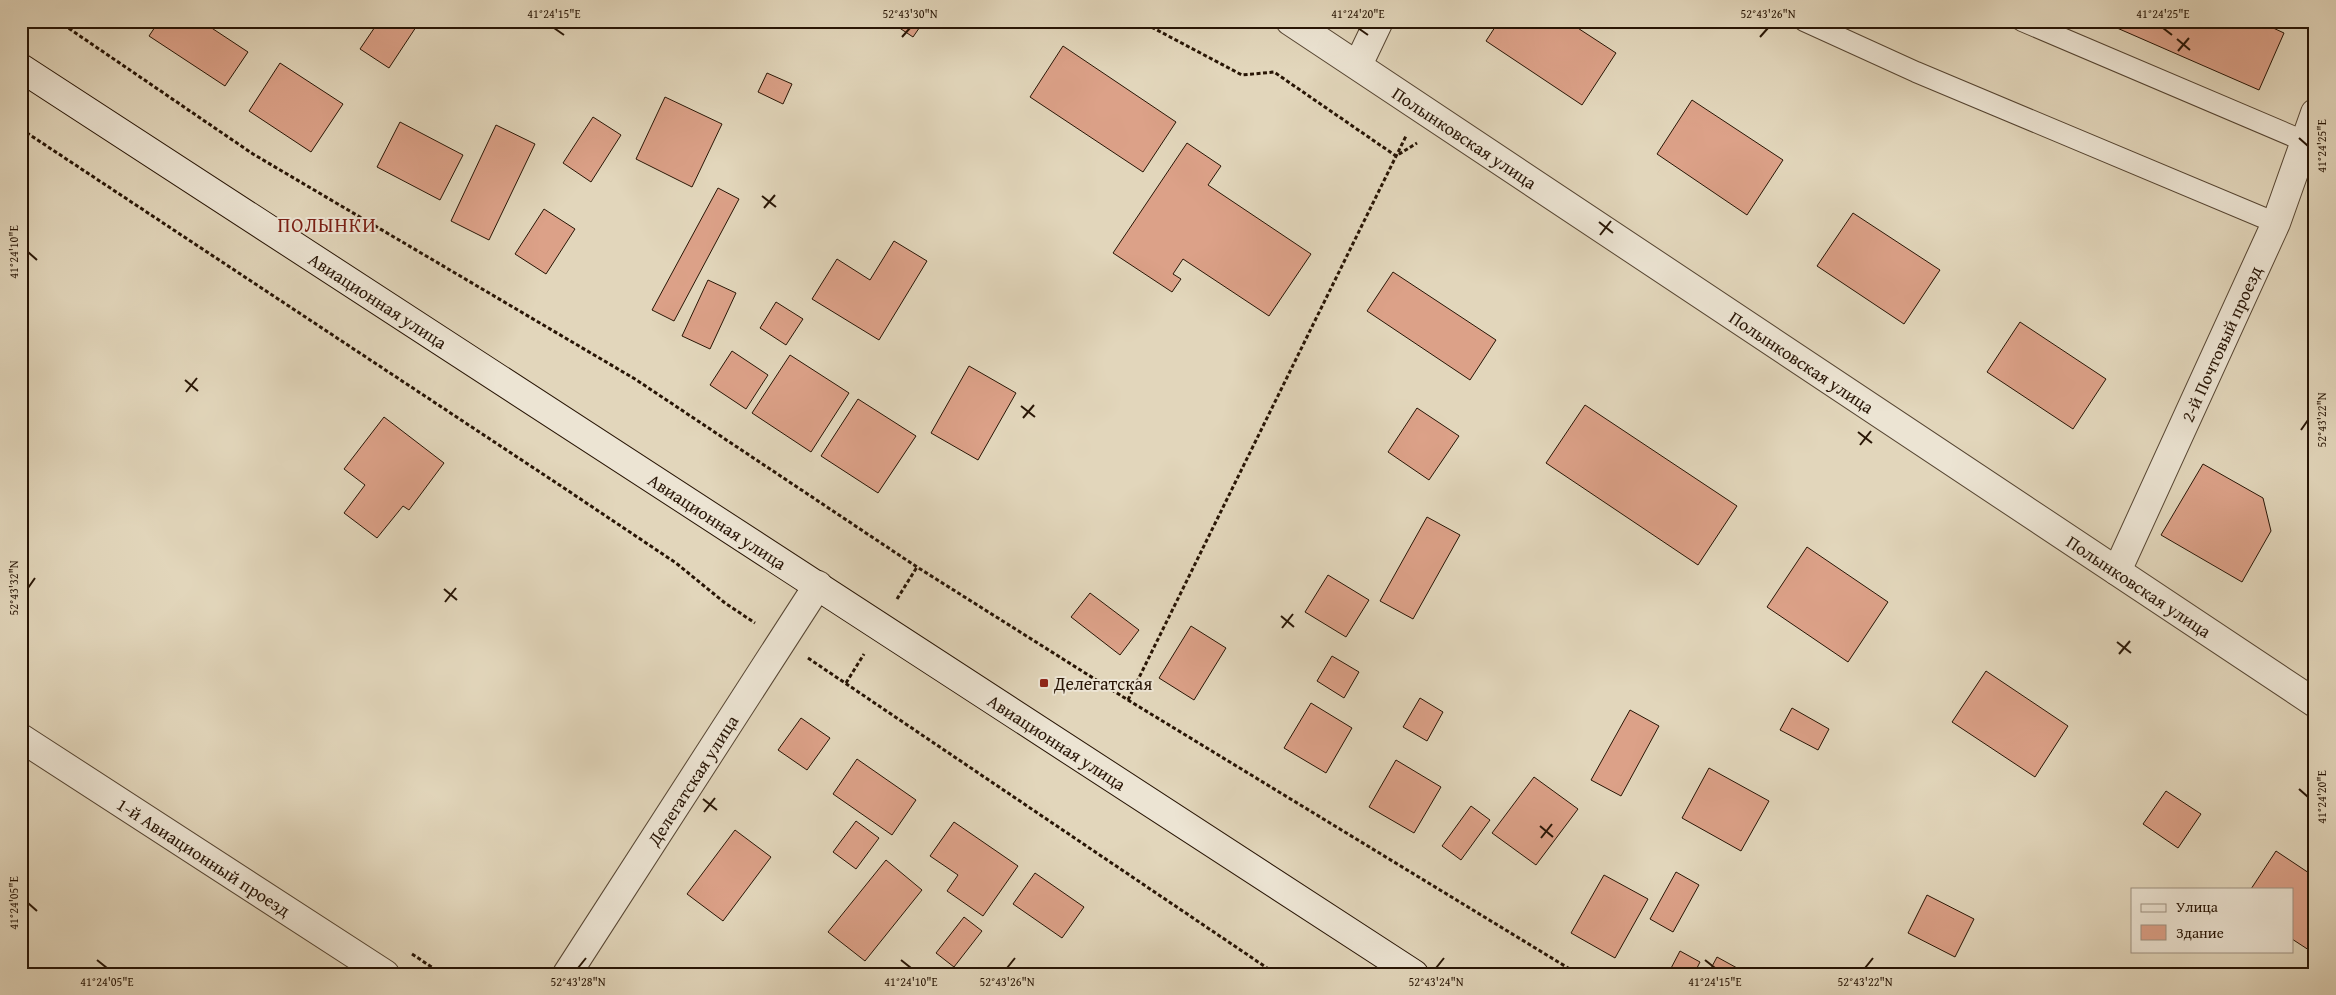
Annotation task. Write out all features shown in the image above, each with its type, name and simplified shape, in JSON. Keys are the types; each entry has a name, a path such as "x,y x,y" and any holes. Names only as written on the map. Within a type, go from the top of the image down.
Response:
{"street":[{"name":"Полынковская улица","path":"1290,21 2315,703"},
{"path":"1358,65 1379,21"},
{"name":"Авиационная улица","path":"21,68 1414,974"},
{"name":"2-й Почтовый проезд","path":"2118,571 2276,224 2315,113"},
{"name":"Делегатская улица","path":"567,974 818,585"},
{"name":"1-й Авиационный проезд","path":"21,738 385,974"}],"lane":[{"path":"1804,21 1916,72 2276,224"},
{"path":"2022,21 2304,142"}],"path":[{"path":"58,21 253,154 635,379 866,534 1128,700 1578,974"},
{"path":"1128,700 1420,106"},
{"path":"21,129 568,490 676,563 725,603 1276,974"}],"building":[{"path":"159,21 201,21 248,52 225,86 149,36"},
{"path":"379,21 420,21 389,68 360,49"},
{"path":"889,21 924,21 913,37"},
{"path":"1499,21 1567,21 1616,53 1582,105 1486,41"},
{"path":"2101,21 2258,21 2284,33 2259,90"},
{"path":"1063,46 1176,122 1143,172 1030,97"},
{"path":"280,63 343,104 311,152 249,111"},
{"path":"767,73 792,84 783,104 758,92"},
{"path":"665,97 722,124 692,187 636,159"},
{"path":"1692,100 1783,160 1747,215 1657,154"},
{"path":"593,117 621,135 591,182 563,163"},
{"path":"400,122 463,155 440,200 377,167"},
{"path":"496,125 535,144 489,240 451,221"},
{"path":"1187,143 1221,166 1208,185 1311,254 1269,316 1183,259 1173,274 1181,279 1172,292 1113,253"},
{"path":"718,188 739,199 674,321 652,310"},
{"path":"544,209 575,229 546,274 515,254"},
{"path":"1853,213 1940,270 1904,324 1817,266"},
{"path":"894,241 927,261 879,340 812,299 837,259 870,280"},
{"path":"1393,272 1496,340 1470,380 1367,311"},
{"path":"708,280 736,293 710,349 682,336"},
{"path":"776,302 803,319 786,345 760,328"},
{"path":"2020,322 2106,379 2073,429 1987,372"},
{"path":"732,351 768,375 746,409 710,385"},
{"path":"790,355 849,393 811,452 752,413"},
{"path":"969,366 1016,393 978,460 931,433"},
{"path":"858,399 916,436 878,493 821,456"},
{"path":"1585,405 1737,506 1698,565 1546,463"},
{"path":"1417,408 1459,436 1429,480 1388,452"},
{"path":"384,417 444,463 409,510 403,506 377,538 344,513 365,485 344,469"},
{"path":"2203,464 2263,498 2271,531 2242,582 2161,535"},
{"path":"1427,517 1460,535 1413,619 1380,601"},
{"path":"1807,547 1888,602 1848,662 1767,607"},
{"path":"1328,575 1369,600 1346,637 1305,612"},
{"path":"1090,593 1139,630 1120,655 1071,617"},
{"path":"1191,626 1226,648 1194,700 1159,678"},
{"path":"1332,656 1359,672 1344,698 1317,681"},
{"path":"1986,671 2068,726 2035,777 1952,722"},
{"path":"1420,698 1443,712 1427,741 1403,727"},
{"path":"1311,703 1352,728 1326,773 1284,748"},
{"path":"1792,708 1829,729 1818,750 1780,730"},
{"path":"1630,710 1659,726 1621,796 1591,780"},
{"path":"801,718 830,738 807,770 778,750"},
{"path":"857,759 916,800 892,835 833,794"},
{"path":"1396,760 1441,787 1414,833 1369,807"},
{"path":"1709,768 1769,801 1741,851 1682,818"},
{"path":"1534,777 1578,809 1536,865 1492,833"},
{"path":"2166,791 2201,814 2178,848 2143,824"},
{"path":"1471,806 1490,820 1461,860 1442,846"},
{"path":"856,821 879,838 856,869 833,852"},
{"path":"954,822 1018,866 983,916 947,891 958,875 930,856"},
{"path":"735,830 771,857 723,921 687,894"},
{"path":"2276,851 2315,877 2315,954 2294,940 2294,888 2252,888"},
{"path":"886,860 922,890 865,961 828,932"},
{"path":"1676,872 1699,885 1673,932 1650,919"},
{"path":"1035,873 1084,907 1062,938 1013,904"},
{"path":"1604,875 1648,899 1615,958 1571,933"},
{"path":"1927,895 1974,919 1955,957 1908,933"},
{"path":"964,917 982,931 954,967 936,953"},
{"path":"1680,951 1700,962 1694,974 1668,974"},
{"path":"1717,957 1748,974 1708,974"}],"place":[{"name":"Делегатская","path":"1044,683"}],"district":[{"name":"ПОЛЫНКИ","path":"327,224"}]}
